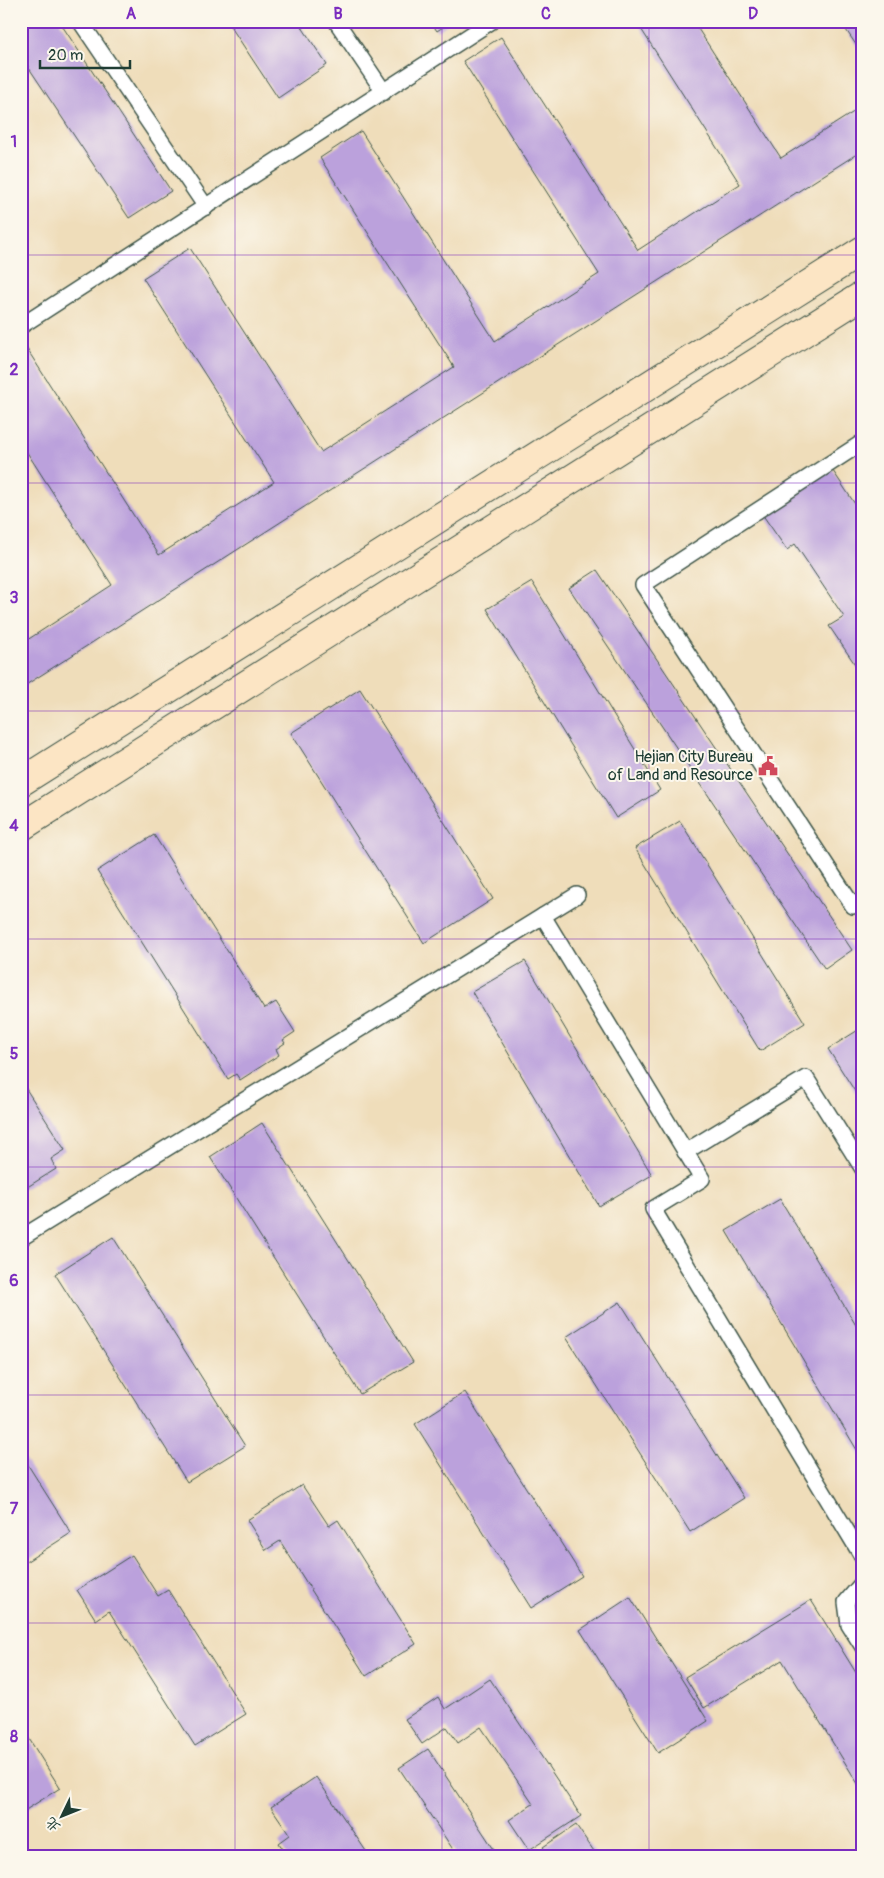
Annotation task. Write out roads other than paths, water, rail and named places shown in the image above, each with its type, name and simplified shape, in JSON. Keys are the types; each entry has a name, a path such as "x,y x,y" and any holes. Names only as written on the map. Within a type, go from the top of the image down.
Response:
{"street":[{"path":"21,782 863,250"},
{"path":"21,827 863,295"}],"lane":[{"path":"80,21 206,207"},
{"path":"336,21 384,92"},
{"path":"21,326 492,21"},
{"path":"863,442 643,586 853,906 863,901"},
{"path":"21,1238 577,895"},
{"path":"543,916 702,1179 653,1209 863,1558"},
{"path":"685,1152 806,1078 863,1169"},
{"path":"863,1582 846,1602 849,1625 863,1647"}],"place":[{"name":"Hejian City Bureau of Land and Resource","path":"768,766"}]}
